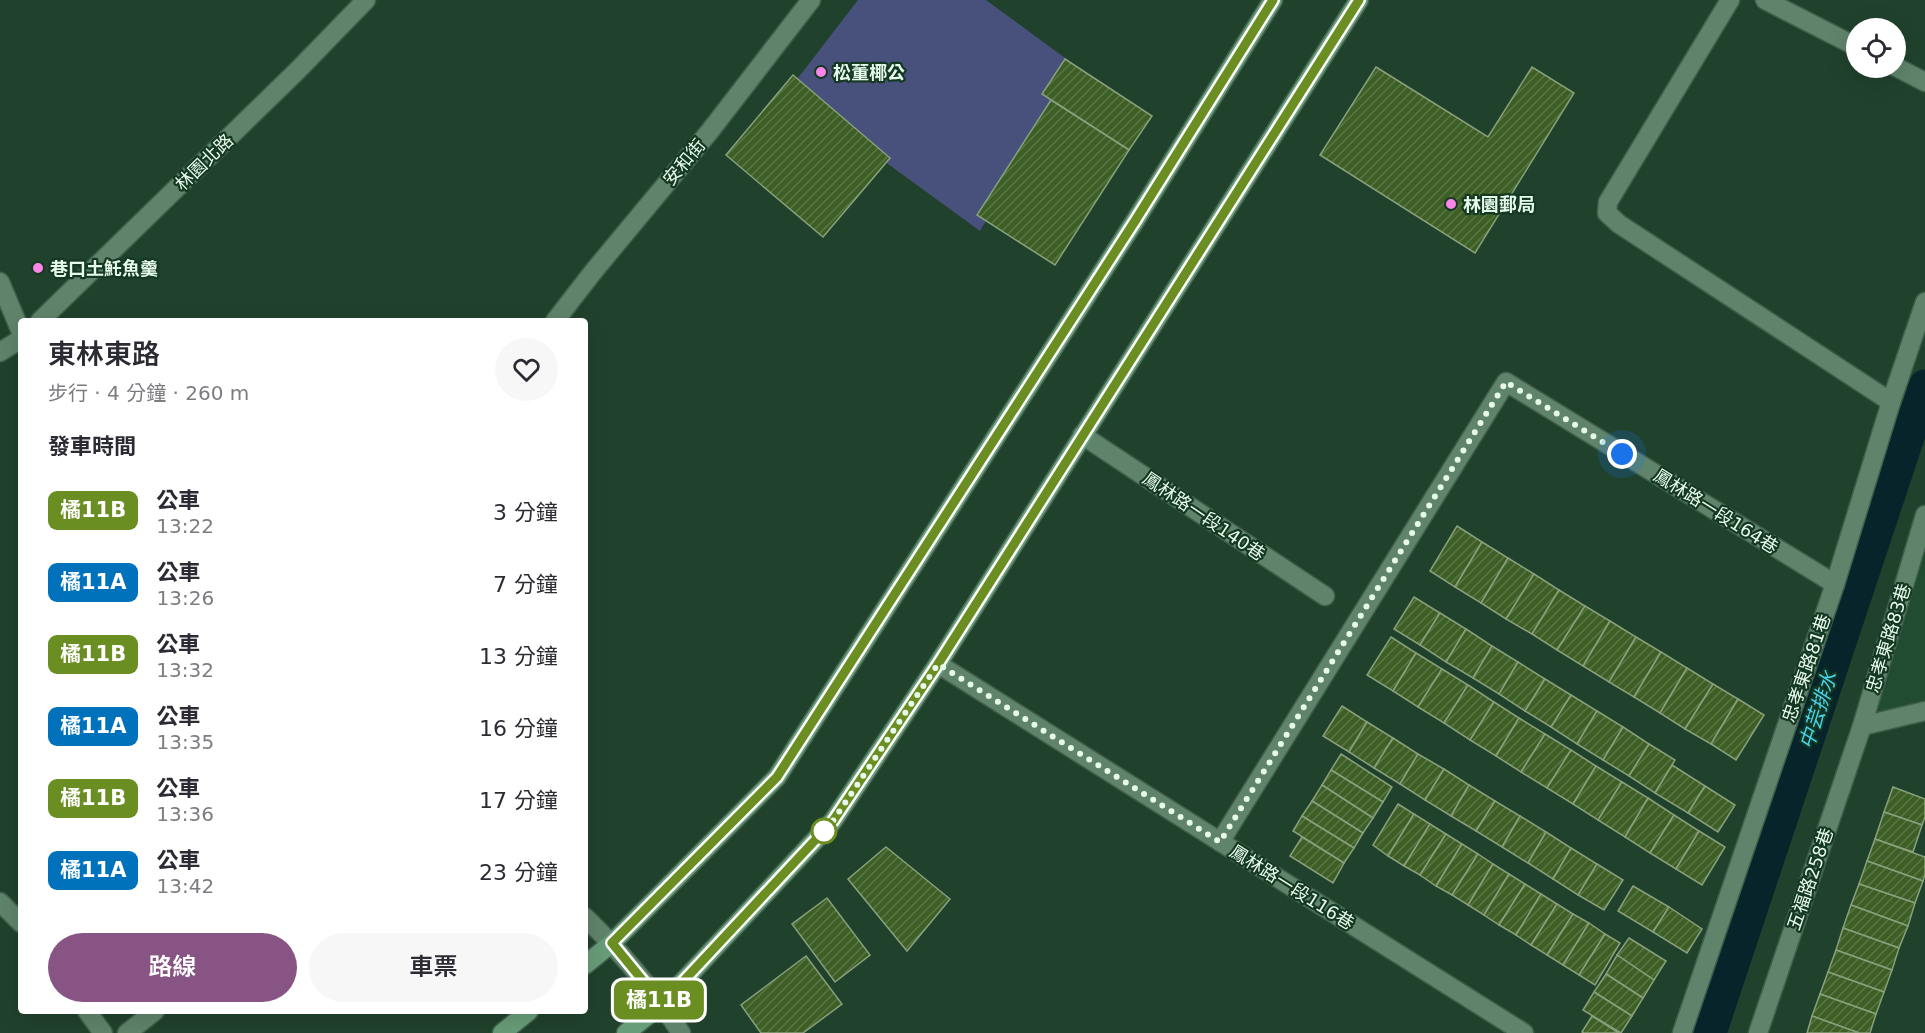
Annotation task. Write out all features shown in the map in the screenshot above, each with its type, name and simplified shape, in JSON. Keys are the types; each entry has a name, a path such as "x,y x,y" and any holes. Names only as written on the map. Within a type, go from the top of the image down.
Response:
{"main road":[{"path":"588,963 612,943 777,777 1135,221 1273,0"},
{"path":"626,1033 662,1004 833,821 938,664 1359,0"},
{"path":"502,1033 525,1014"}],"street":[{"name":"林園北路","path":"43,318 298,70 366,0"},
{"name":"安和街","path":"557,318 592,272 710,131 811,0"},
{"path":"1730,0 1608,202 1606,213 1619,224 1891,402"},
{"path":"1765,0 1846,41"},
{"path":"1906,72 1925,82"},
{"path":"0,282 18,325"},
{"name":"忠孝東路81巷","path":"1682,1033 1835,584 1891,402 1925,302"},
{"path":"0,352 18,341"},
{"name":"鳳林路一段164巷","path":"1220,842 1506,382 1835,584"},
{"name":"鳳林路一段140巷","path":"1082,435 1325,596"},
{"name":"忠孝東路83巷","path":"1862,726 1925,515"},
{"name":"鳳林路一段116巷","path":"938,664 1524,1033"},
{"path":"1862,726 1925,711"},
{"name":"五福路258巷","path":"1758,1033 1862,726"},
{"path":"0,902 18,920"},
{"path":"588,920 612,943 662,1004 681,1033"},
{"path":"89,1014 103,1033"},
{"path":"127,1033 151,1014"}],"shaded area":[{"path":"858,0 986,0 1076,66 980,231 788,91"},
{"path":"1925,554 1925,707 1876,711"}],"building":[{"path":"1065,59 1152,116 1129,150 1042,94"},
{"name":"林園郵局","path":"1376,67 1488,137 1532,67 1574,93 1475,253 1320,155"},
{"path":"793,75 890,158 823,237 726,155"},
{"path":"1051,100 1129,150 1055,265 977,215"},
{"path":"1457,526 1482,542 1455,587 1430,571"},
{"path":"1482,542 1508,558 1481,603 1455,587"},
{"path":"1508,558 1534,574 1506,619 1481,603"},
{"path":"1534,574 1559,590 1532,634 1506,619"},
{"path":"1559,590 1585,606 1557,650 1532,634"},
{"path":"1414,597 1440,613 1420,645 1394,629"},
{"path":"1585,606 1610,621 1583,666 1557,650"},
{"path":"1440,613 1466,629 1446,662 1420,645"},
{"path":"1610,621 1636,637 1609,682 1583,666"},
{"path":"1466,629 1492,646 1473,678 1446,662"},
{"path":"1391,637 1416,653 1393,691 1367,675"},
{"path":"1636,637 1661,652 1634,697 1609,682"},
{"path":"1492,646 1518,662 1499,694 1473,678"},
{"path":"1661,652 1687,668 1660,713 1634,697"},
{"path":"1416,653 1442,669 1418,707 1393,691"},
{"path":"1518,662 1545,679 1525,711 1499,694"},
{"path":"1687,668 1713,684 1685,729 1660,713"},
{"path":"1442,669 1468,685 1444,723 1418,707"},
{"path":"1545,679 1571,695 1551,727 1525,711"},
{"path":"1713,684 1738,699 1711,744 1685,729"},
{"path":"1468,685 1494,702 1470,740 1444,723"},
{"path":"1571,695 1597,711 1577,744 1551,727"},
{"path":"1738,699 1764,715 1736,760 1711,744"},
{"path":"1494,702 1519,718 1496,756 1470,740"},
{"path":"1342,706 1367,722 1349,752 1323,736"},
{"path":"1597,711 1623,727 1603,760 1577,744"},
{"path":"1519,718 1545,734 1521,772 1496,756"},
{"path":"1367,722 1393,738 1374,768 1349,752"},
{"path":"1623,727 1649,744 1629,776 1603,760"},
{"path":"1545,734 1571,750 1547,788 1521,772"},
{"path":"1393,738 1418,754 1400,784 1374,768"},
{"path":"1649,744 1675,760 1655,793 1629,776"},
{"path":"1571,750 1596,766 1573,804 1547,788"},
{"path":"1341,754 1392,787 1383,802 1331,770"},
{"path":"1418,754 1444,769 1425,800 1400,784"},
{"path":"1672,765 1705,786 1688,813 1655,793"},
{"path":"1596,766 1622,782 1598,820 1573,804"},
{"path":"1444,769 1469,785 1451,816 1425,800"},
{"path":"1331,770 1383,802 1373,818 1322,785"},
{"path":"1622,782 1648,798 1625,837 1598,820"},
{"path":"1322,785 1373,818 1363,833 1312,801"},
{"path":"1469,785 1495,801 1476,831 1451,816"},
{"path":"1705,786 1735,805 1718,832 1688,813"},
{"path":"1893,787 1925,799 1925,817 1922,825 1884,812"},
{"path":"1648,798 1674,815 1650,853 1625,837"},
{"path":"1312,801 1363,833 1354,848 1302,816"},
{"path":"1495,801 1520,816 1502,847 1476,831"},
{"path":"1398,804 1414,814 1388,856 1373,845"},
{"path":"1884,812 1922,825 1913,852 1875,839"},
{"path":"1414,814 1430,824 1404,866 1388,856"},
{"path":"1674,815 1699,831 1676,869 1650,853"},
{"path":"1302,816 1354,848 1344,863 1293,831"},
{"path":"1520,816 1546,832 1528,863 1502,847"},
{"path":"1430,824 1446,834 1420,875 1404,866"},
{"path":"1699,831 1725,847 1702,885 1676,869"},
{"path":"1546,832 1571,848 1553,879 1528,863"},
{"path":"1446,834 1462,844 1436,886 1420,875"},
{"path":"1302,837 1344,863 1333,883 1290,856"},
{"path":"1875,839 1925,857 1923,881 1867,861"},
{"path":"1462,844 1478,854 1452,895 1436,886"},
{"path":"886,847 950,899 907,951 848,879"},
{"path":"1571,848 1597,864 1578,895 1553,879"},
{"path":"1478,854 1493,864 1468,905 1452,895"},
{"path":"1867,861 1923,881 1915,903 1859,884"},
{"path":"1493,864 1509,874 1484,915 1468,905"},
{"path":"1597,864 1623,880 1604,910 1578,895"},
{"path":"1509,874 1525,884 1499,925 1484,915"},
{"path":"1525,884 1541,894 1516,935 1499,925"},
{"path":"1859,884 1915,903 1908,926 1851,905"},
{"path":"1633,886 1669,907 1653,932 1618,911"},
{"path":"1541,894 1557,904 1531,945 1516,935"},
{"path":"827,898 870,955 835,982 792,924"},
{"path":"1557,904 1573,914 1547,955 1531,945"},
{"path":"1851,905 1908,926 1899,948 1843,928"},
{"path":"1669,907 1702,929 1687,953 1653,932"},
{"path":"1573,914 1589,923 1563,965 1547,955"},
{"path":"1589,923 1605,934 1579,975 1563,965"},
{"path":"1843,928 1899,948 1892,970 1836,950"},
{"path":"1605,934 1620,943 1595,985 1579,975"},
{"path":"1629,938 1666,961 1654,980 1617,955"},
{"path":"1836,950 1892,970 1884,992 1828,972"},
{"path":"1617,955 1654,980 1643,998 1606,974"},
{"path":"806,956 842,1004 803,1033 761,1033 741,1005"},
{"path":"1828,972 1884,992 1876,1014 1820,994"},
{"path":"1606,974 1643,998 1632,1016 1594,992"},
{"path":"1594,992 1632,1016 1621,1033 1583,1010"},
{"path":"1820,994 1876,1014 1870,1033 1859,1033 1812,1016"},
{"path":"1592,1016 1619,1033 1582,1032"},
{"path":"1812,1016 1859,1033 1807,1033"}],"waterway":[{"name":"中芸排水","path":"1710,1033 1925,386"}],"bus line":[{"name":"橘11B","path":"1273,0 1135,221 777,777 612,943 662,1004 833,821 938,664 1359,0"}],"place":[{"name":"松董椰公","path":"821,72"},
{"name":"林園郵局","path":"1451,204"},
{"name":"巷口土魠魚羹","path":"38,268"}],"route":[{"path":"824,831 818,838 833,821 938,664 1220,842 1506,382 1622,454"}]}
